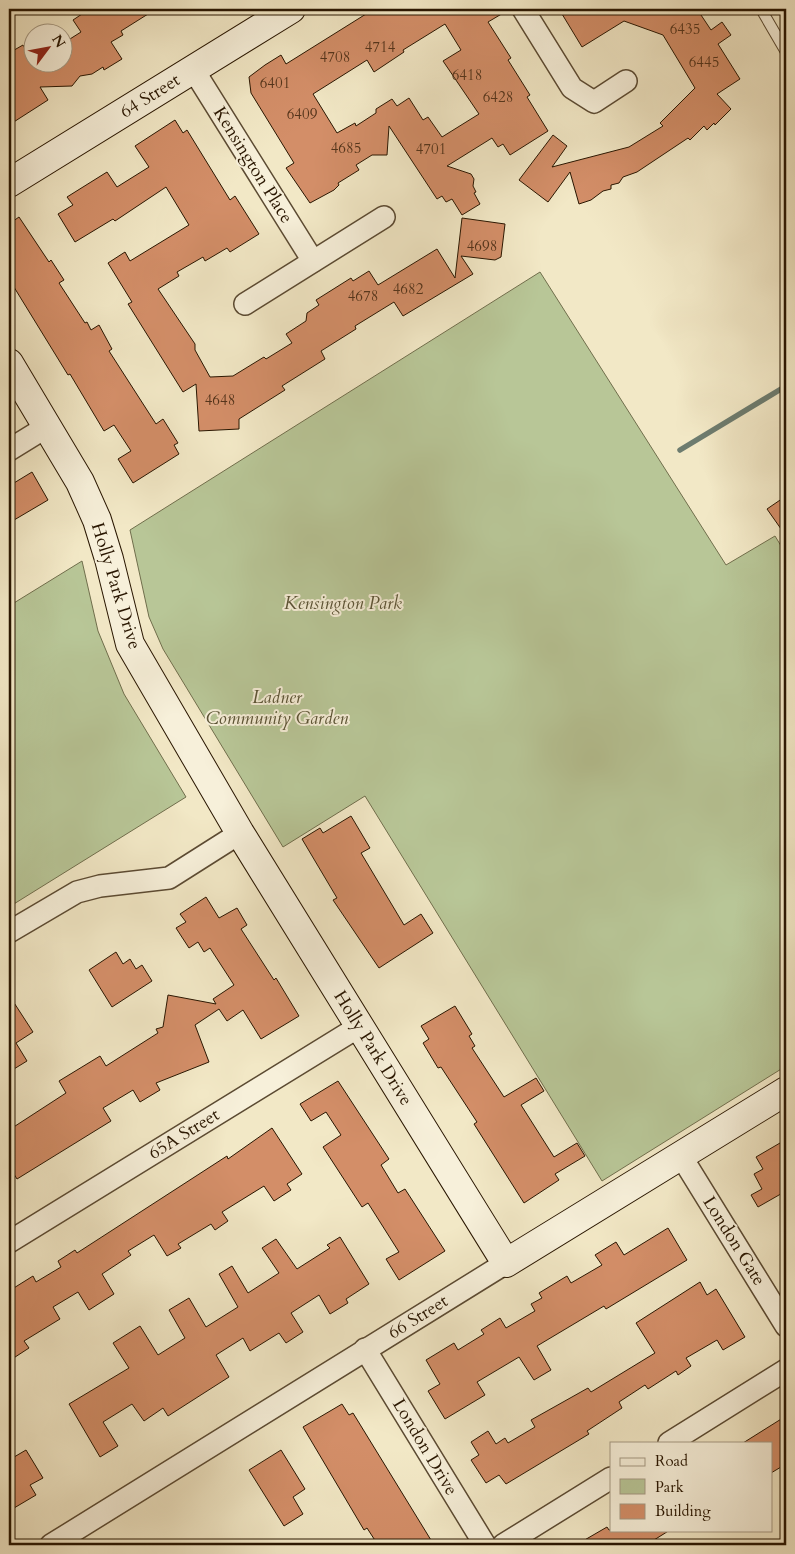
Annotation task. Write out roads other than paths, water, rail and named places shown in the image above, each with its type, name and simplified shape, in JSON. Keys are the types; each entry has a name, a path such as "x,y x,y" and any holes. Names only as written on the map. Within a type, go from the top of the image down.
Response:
{"street":[{"name":"64 Street","path":"9,183 291,9"},
{"path":"523,9 572,88 594,102 626,81"},
{"name":"Kensington Place","path":"193,69 313,261"},
{"path":"245,304 384,217"},
{"name":"Holly Park Drive","path":"9,363 80,482 97,520 109,558 130,644 240,833 506,1262"},
{"path":"9,450 48,426"},
{"path":"9,932 77,892 100,886 168,878 240,833"},
{"name":"65A Street","path":"9,1242 360,1026"},
{"name":"66 Street","path":"51,1545 365,1349 786,1091"},
{"name":"London Gate","path":"681,1156 786,1326"},
{"name":"London Drive","path":"365,1349 485,1545"},
{"path":"671,1442 786,1370"},
{"path":"503,1545 610,1479"}],"lane":[{"path":"761,9 786,52"}],"waterway":[{"path":"680,450 786,386"}],"park label":[{"name":"Kensington Park","path":"343,603"},
{"name":"Ladner Community Garden","path":"277,708"}]}
